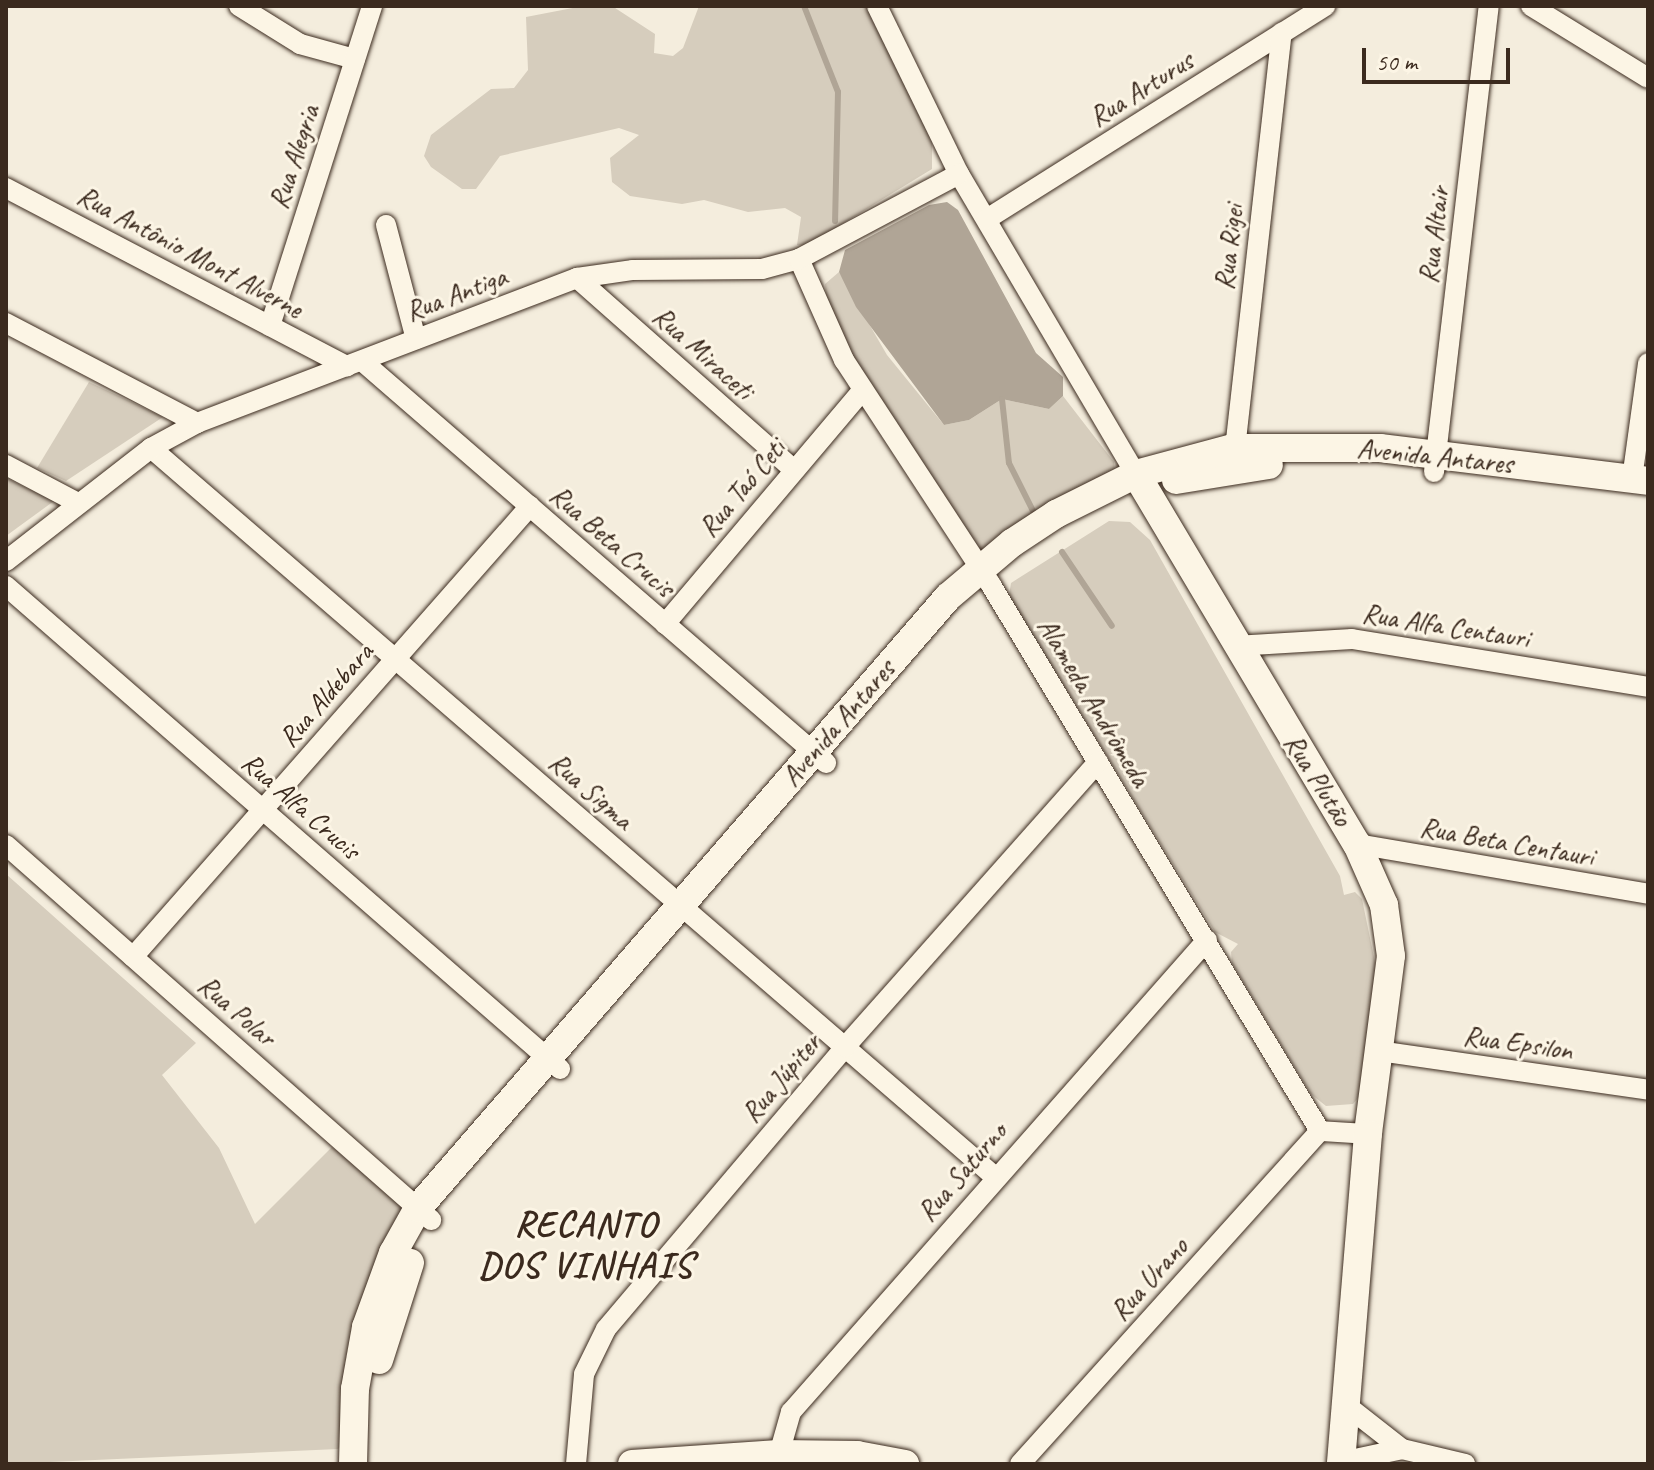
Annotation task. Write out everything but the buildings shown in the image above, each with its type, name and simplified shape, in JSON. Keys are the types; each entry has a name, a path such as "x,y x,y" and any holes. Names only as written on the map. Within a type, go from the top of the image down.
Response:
{"main road":[{"name":"Avenida Antares","path":"353,1464 355,1389 366,1327 393,1253 553,1063 819,758 948,597 986,577 1056,514 1140,482 1234,458 1328,445 1435,462 1643,487"},
{"name":"Rua Plutão","path":"1140,482 1235,646 1357,844 1375,877 1391,940 1368,1134 1341,1463"},
{"name":"Avenida Antares","path":"371,1464 381,1345 425,1214"},
{"path":"632,1464 779,1454 905,1464"}],"street":[{"path":"239,6 300,44 355,59"},
{"name":"Rua Alegria","path":"270,326 372,6"},
{"name":"Rua Plutão","path":"877,6 959,174 1140,482"},
{"name":"Rua Arturus","path":"987,219 1325,6"},
{"name":"Rua Altair","path":"1435,462 1489,6"},
{"path":"1531,6 1648,78"},
{"name":"Rua Rigei","path":"1234,458 1282,33"},
{"name":"Rua Antiga","path":"6,561 151,448 197,423 577,278 633,270 762,269 799,259 959,174"},
{"name":"Rua Antônio Mont Alverne","path":"6,188 270,326 355,364"},
{"path":"386,225 416,339"},
{"name":"Alameda Andrômeda","path":"799,259 862,391 986,577 1320,1131"},
{"name":"Rua Miraceti","path":"577,278 793,469"},
{"path":"6,323 197,423"},
{"path":"1643,487 1648,363"},
{"name":"Rua Beta Crucis","path":"355,364 530,506 819,758"},
{"name":"Rua Taó Ceti","path":"665,624 862,391"},
{"name":"Rua Sigma","path":"151,448 994,1176"},
{"path":"6,465 78,503"},
{"name":"Rua Aldebara","path":"133,957 530,506"},
{"name":"Rua Alfa Crucis","path":"6,586 553,1063"},
{"name":"Rua Alfa Centauri","path":"1235,646 1352,639 1648,687"},
{"name":"Rua Júpiter","path":"576,1464 584,1374 606,1329 845,1047 1098,762"},
{"name":"Rua Beta Centauri","path":"1357,844 1648,894"},
{"name":"Rua Polar","path":"6,845 425,1214"},
{"name":"Rua Saturno","path":"779,1454 791,1412 994,1176 1207,940"},
{"name":"Rua Epsilon","path":"1379,1051 1647,1087"},
{"path":"1320,1131 1368,1134"},
{"name":"Rua Urano","path":"1020,1464 1320,1131"},
{"path":"1347,1406 1402,1449 1465,1464"},
{"path":"1341,1463 1402,1449"}],"shaded area":[{"path":"583,6 612,6 655,34 654,53 673,56 683,48 699,6 867,6 932,142 932,169 806,246 797,245 801,217 785,208 748,212 704,200 682,204 630,196 612,182 610,158 639,135 619,128 500,156 476,189 462,189 431,167 424,156 431,135 491,89 514,88 528,70 526,17"},
{"path":"947,202 958,210 1036,353 1063,377 1063,396 1049,409 1002,399 969,420 944,425 856,307 839,272 845,250 929,205"},
{"path":"839,272 887,355 944,425 969,420 1002,399 1049,409 1063,396 1114,462 1115,471 984,551 973,546 868,387 826,296 825,284"},
{"path":"89,382 163,417 66,481 37,468"},
{"path":"6,478 54,501 6,536"},
{"path":"1109,521 1130,522 1150,540 1340,876 1344,895 1355,892 1362,899 1376,967 1362,1093 1353,1104 1326,1106 1311,1094 1232,963 1231,952 1238,944 1215,932 1009,596 1011,583"},
{"path":"6,874 196,1043 162,1075 219,1148 255,1224 332,1147 407,1209 343,1444 338,1449 6,1464"}],"waterway":[{"path":"804,6 838,92 835,221"},
{"path":"1002,399 1009,463 1035,515"},
{"path":"1062,552 1112,626"}],"district":[{"name":"RECANTO DOS VINHAIS","path":"586,1244"}]}
